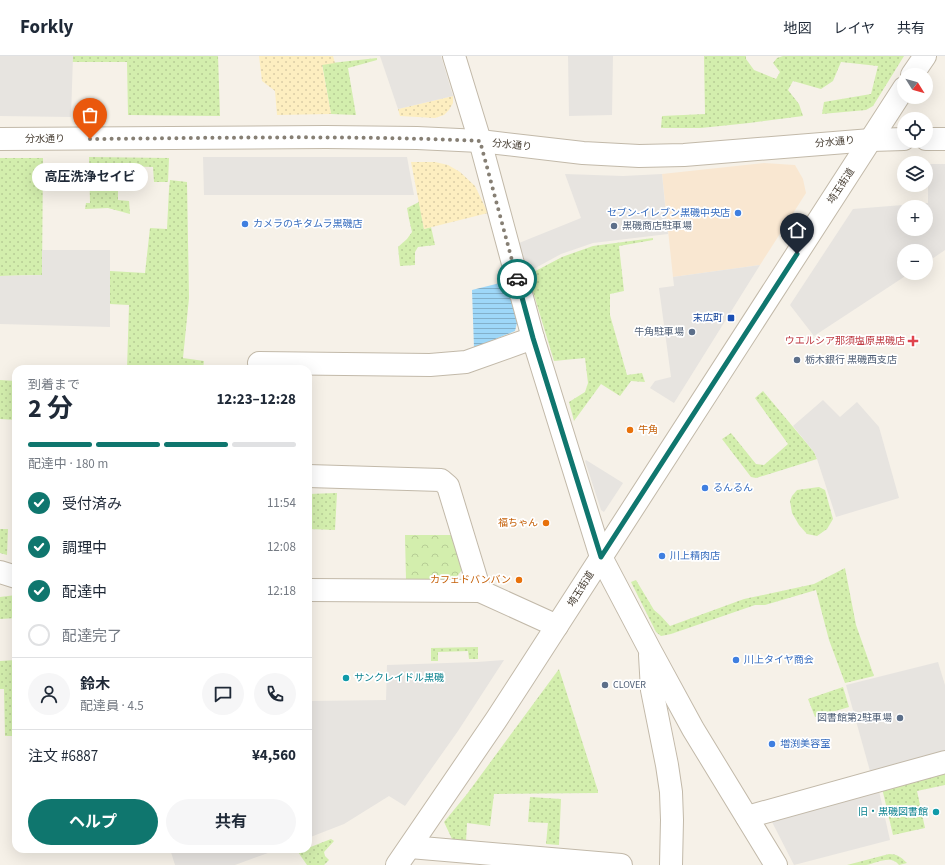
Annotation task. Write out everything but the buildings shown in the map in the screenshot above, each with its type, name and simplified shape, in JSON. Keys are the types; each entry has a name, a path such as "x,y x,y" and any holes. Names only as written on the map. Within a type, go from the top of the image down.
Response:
{"street":[{"path":"454,56 480,141 533,338 601,557 694,729 776,865"},
{"path":"917,68 925,56"},
{"name":"埼玉街道","path":"397,865 496,720 897,99"},
{"name":"分水通り","path":"0,140 326,137 418,138 480,141 583,153 639,156 684,155 897,139"},
{"path":"933,139 945,139"},
{"path":"259,363 430,365 466,362 533,338"},
{"path":"312,476 441,480 448,486 480,591"},
{"path":"0,572 12,576"},
{"path":"312,590 480,591 557,626"},
{"path":"650,650 652,690 671,792 671,865"},
{"path":"746,816 945,762"},
{"path":"410,847 621,865"}],"shaded area":[{"path":"0,56 73,56 71,117 0,116"},
{"path":"380,56 441,56 453,96 398,109"},
{"path":"568,56 613,56 612,115 569,116"},
{"path":"203,157 407,157 414,195 204,195"},
{"path":"764,163 795,165 803,179 806,193 760,265 673,277 662,174"},
{"path":"933,164 945,164 945,250 933,258 933,244 897,244 897,280 899,280 814,336 790,305 853,209 897,205 897,236 933,236 933,200 928,200 928,192 933,192"},
{"name":"黒磯商店駐車場","path":"565,174 623,176 662,174 668,234 593,243 561,254 528,272 519,243 581,218"},
{"path":"42,250 110,250 110,327 0,324 0,276 42,275"},
{"name":"牛角駐車場","path":"760,265 674,403 650,388 655,381 671,377 659,288 674,286 673,277"},
{"path":"823,400 840,417 857,402 879,427 899,498 836,517 814,452 793,426"},
{"path":"586,460 623,483 604,512 601,510 585,461"},
{"path":"504,660 458,731 405,806 389,796 344,824 312,836 312,701 386,700 387,665"},
{"name":"図書館第2駐車場","path":"938,662 945,685 945,751 870,771 846,685"},
{"path":"879,791 890,840 794,865 771,820"},
{"path":"171,853 268,853 235,865 175,865"}],"green space":[{"path":"73,56 218,56 220,116 128,115 127,62 72,62"},
{"path":"704,56 746,56 746,59 754,70 776,79 780,72 773,63 777,58 783,56 904,56 873,106 866,110 822,114 824,102 871,94 878,66 841,62 833,81 821,89 793,81 788,90 799,104 803,116 701,128 661,128 662,116 705,114"},
{"path":"377,58 377,60 348,68 356,115 331,114 322,64"},
{"path":"89,157 169,158 168,182 154,182 153,167 118,166 118,200 129,201 130,214 108,208 85,209 86,203 90,203"},
{"path":"0,158 43,158 42,275 0,276"},
{"path":"170,180 187,182 189,298 183,358 204,361 204,365 127,365 129,305 110,304 110,271 145,273 150,228 167,229"},
{"path":"419,202 424,229 431,227 435,245 418,247 415,252 415,265 400,266 398,247 412,232 407,208"},
{"path":"653,238 653,240 619,246 624,291 610,294 610,315 627,375 642,373 645,382 631,381 620,396 601,384 574,421 569,402 585,392 588,383 585,358 554,361 528,275 562,257 593,246"},
{"path":"0,380 12,381 12,420 0,419"},
{"path":"763,391 814,452 817,459 756,478 751,477 722,439 731,433 756,464 764,465 788,444 755,398"},
{"path":"819,487 825,490 833,519 827,529 817,536 807,534 799,525 792,513 790,501 797,490"},
{"path":"337,493 335,530 312,529 312,494"},
{"path":"0,529 8,529 7,555 0,553"},
{"path":"405,535 455,535 465,566 455,579 406,580"},
{"path":"845,568 856,625 874,676 845,683 829,640 816,590 765,605 755,605 671,634 661,636 656,632 631,582 636,580 654,610 670,626 744,599 814,584"},
{"path":"12,596 12,618 0,619 0,597"},
{"path":"478,647 478,659 469,659 468,651 438,652 438,661 431,661 431,648"},
{"path":"12,660 12,736 5,736 4,689 0,689 0,661"},
{"path":"559,669 598,793 494,794 490,826 467,823 466,842 453,841 444,822 467,794"},
{"path":"843,687 849,707 815,717 808,699"},
{"path":"945,773 945,785 917,791 925,828 893,835 882,788"},
{"path":"530,797 561,799 559,845 546,844 548,823 528,822"},
{"path":"331,839 334,841 324,852 325,856 329,860 324,865 307,865 299,853 312,853 312,846"},
{"path":"889,854 899,856 907,863 899,865 892,860 884,860 866,865 847,865"}],"sand":[{"path":"259,56 333,56 335,63 322,65 331,114 277,115 275,91 262,81"},
{"path":"453,96 453,103 444,115 435,118 400,116 398,109"},
{"path":"411,162 435,162 448,165 460,172 475,186 488,213 424,229"}],"water":[{"path":"508,281 518,319 515,331 474,348 472,290"}],"way so far":[{"path":"90,139 326,137 418,138 480,141 517,279"}],"place":[{"name":"高圧洗浄セイビ","path":"90,139"},
{"name":"セブン-イレブン黒磯中央店","path":"738,213"},
{"name":"カメラのキタムラ黒磯店","path":"245,224"},
{"name":"黒磯商店駐車場","path":"614,226"},
{"name":"末広町","path":"731,318"},
{"name":"牛角駐車場","path":"692,332"},
{"name":"ウエルシア那須塩原黒磯店","path":"913,341"},
{"name":"栃木銀行 黒磯西支店","path":"797,360"},
{"name":"牛角","path":"630,430"},
{"name":"るんるん","path":"705,488"},
{"name":"福ちゃん","path":"546,523"},
{"name":"川上精肉店","path":"662,556"},
{"name":"カフェドバンバン","path":"519,580"},
{"name":"川上タイヤ商会","path":"736,660"},
{"name":"サンクレイドル黒磯","path":"346,678"},
{"name":"CLOVER","path":"605,685"},
{"name":"図書館第2駐車場","path":"900,718"},
{"name":"増渕美容室","path":"772,744"},
{"name":"旧・黒磯図書館","path":"936,812"}],"route":[{"path":"517,279 533,338 601,557 797,254"}]}
